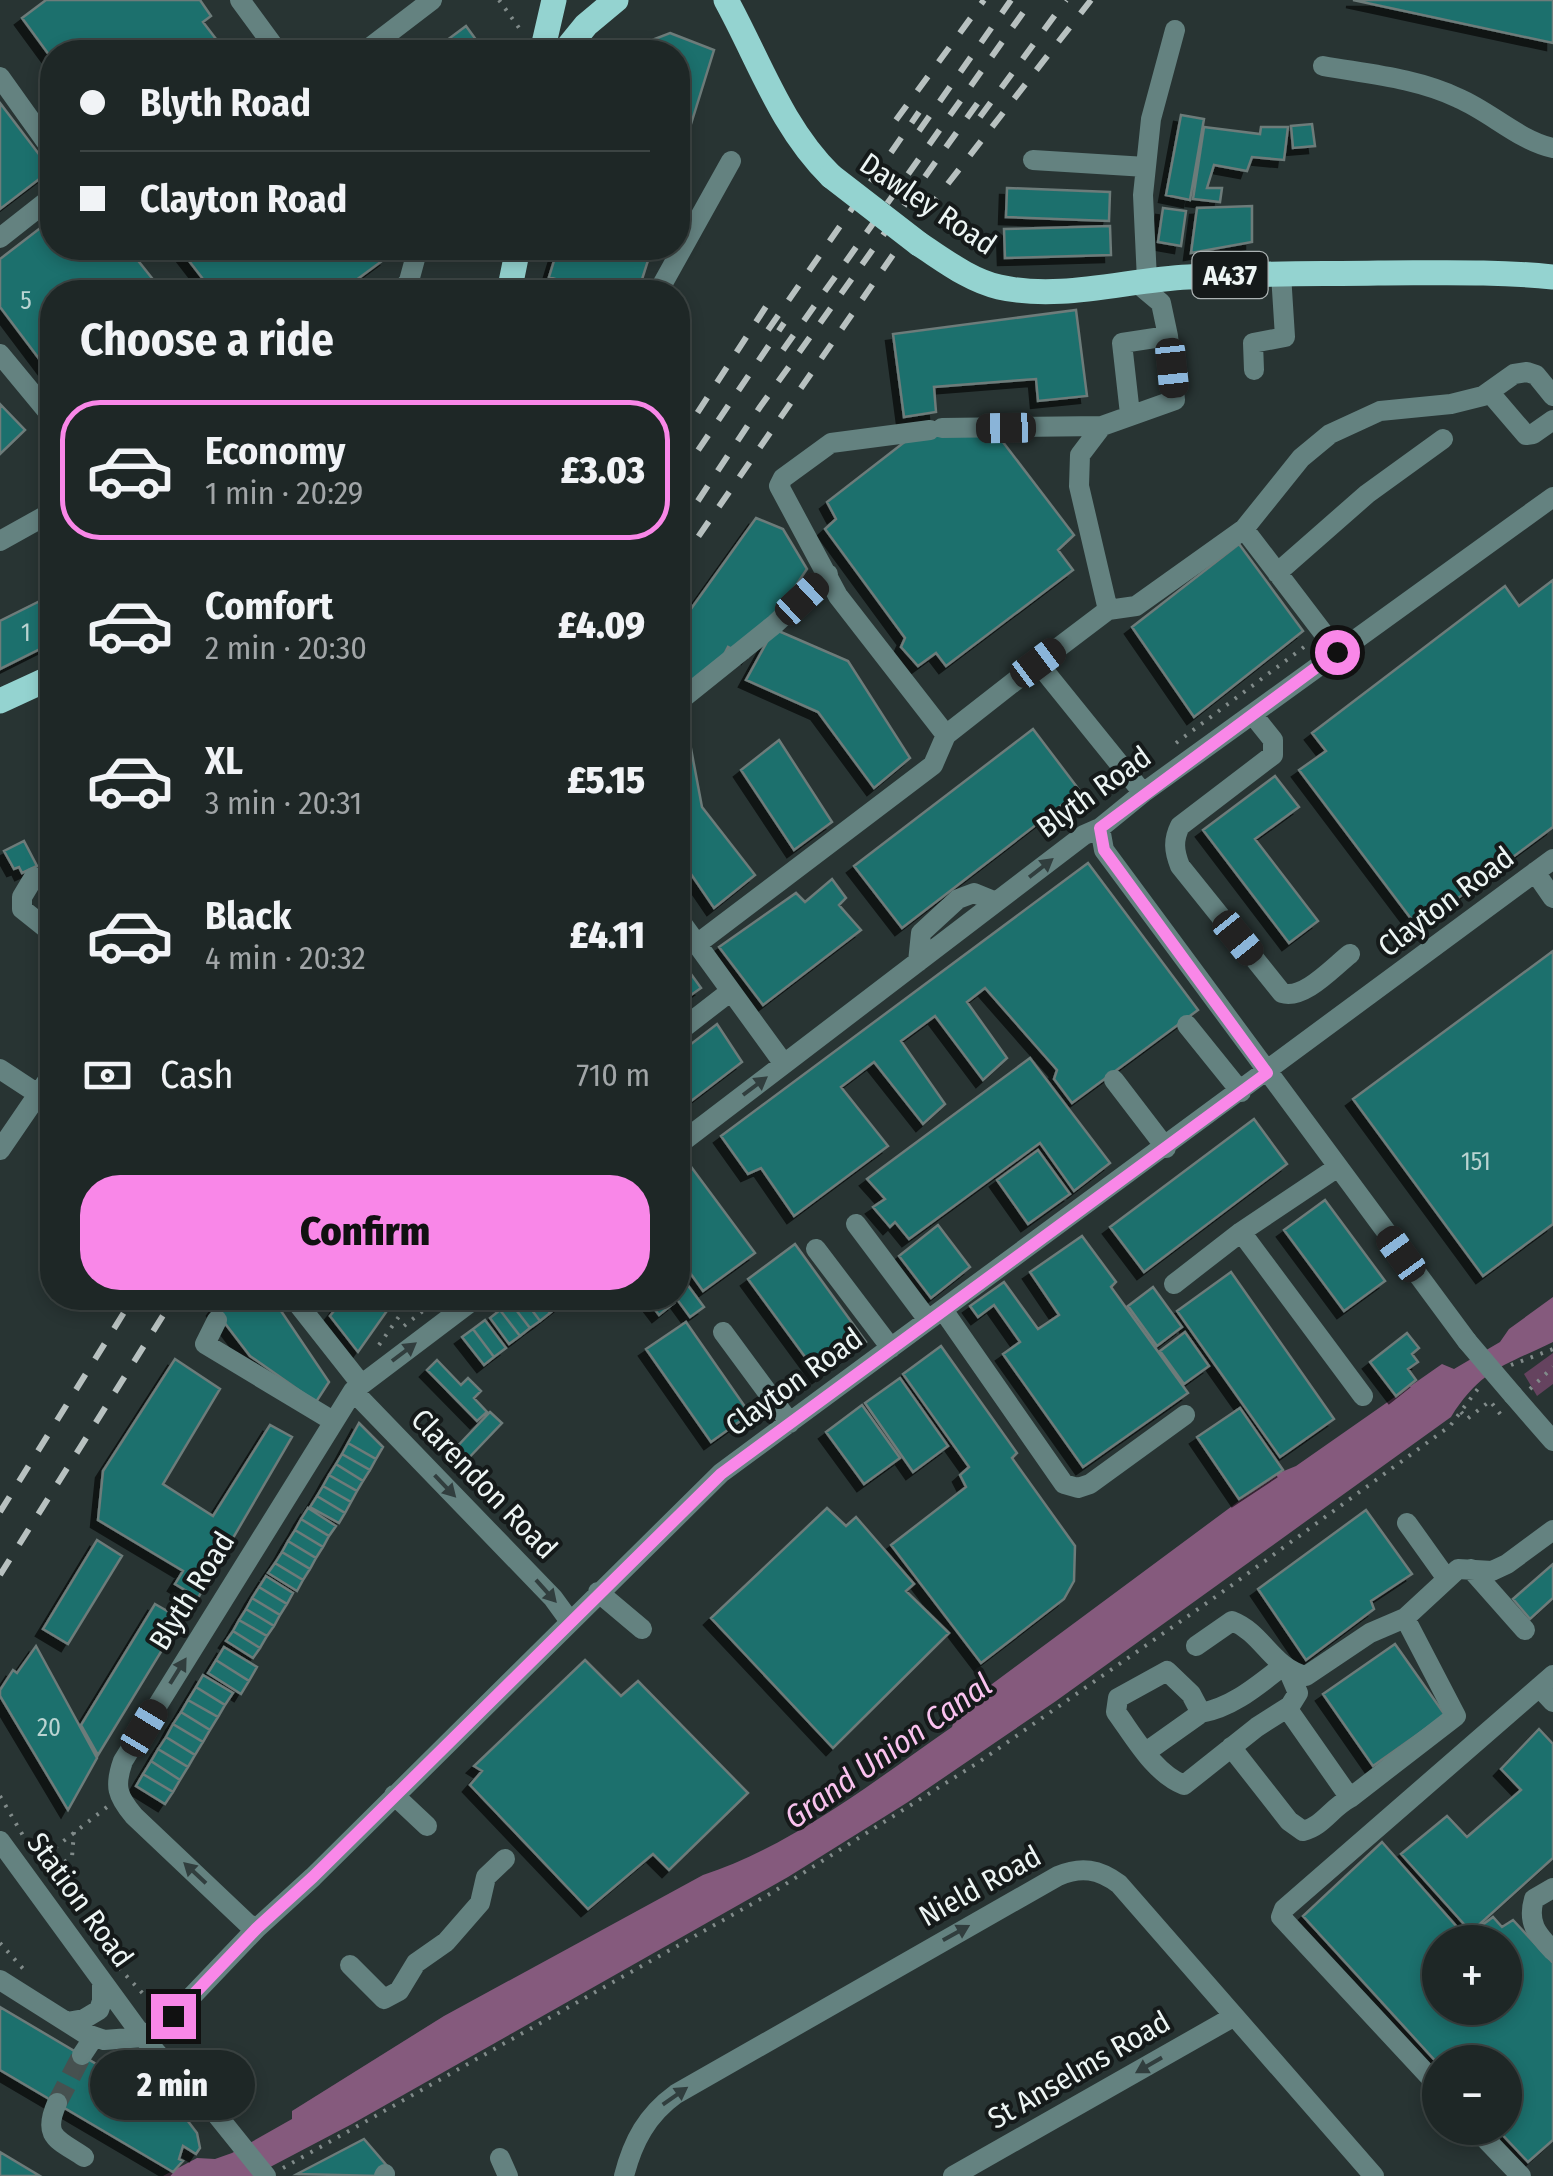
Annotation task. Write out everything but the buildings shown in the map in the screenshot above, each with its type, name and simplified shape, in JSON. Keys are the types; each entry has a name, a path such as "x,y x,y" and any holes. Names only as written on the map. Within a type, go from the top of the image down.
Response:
{"main road":[{"path":"535,40 554,0"},
{"path":"574,40 616,0"},
{"name":"Dawley Road","path":"726,0 791,129 810,156 919,244 956,268 998,286 1064,291 1182,277 1280,274 1505,272 1553,276"},
{"path":"0,701 40,683"}],"street":[{"path":"240,0 269,40"},
{"path":"380,40 432,0"},
{"path":"946,735 838,596 779,490 783,478 830,443 936,429 1102,426 1175,400 1161,303 1141,281 1143,195 1151,119 1175,30"},
{"path":"1322,66 1414,82 1458,98 1531,143 1553,148"},
{"path":"0,77 40,133"},
{"path":"1033,160 1146,167"},
{"path":"690,235 731,161"},
{"path":"0,238 40,206"},
{"path":"1254,370 1254,343 1285,337 1280,274"},
{"path":"1161,303 1182,277"},
{"path":"1130,414 1122,343 1168,336"},
{"path":"0,354 40,402"},
{"path":"696,944 933,765 946,735 1038,663 1108,610 1136,606 1244,529 1301,458 1330,434 1380,411 1451,404 1490,392 1514,374 1536,375 1553,396"},
{"path":"1490,392 1526,435 1553,420"},
{"path":"1102,426 1080,455 1079,486 1108,610"},
{"path":"1277,572 1367,494 1443,439"},
{"name":"Blyth Road","path":"690,1136 1084,835 1100,828 1143,792 1553,497"},
{"path":"0,542 40,519"},
{"path":"1244,529 1337,652"},
{"path":"690,692 775,624 828,574"},
{"path":"1038,663 1143,792"},
{"path":"1253,716 1273,740 1273,755 1180,826 1175,853 1188,876 1287,995 1299,993 1350,954"},
{"path":"1100,828 1104,850 1267,1073 1467,1341 1553,1441"},
{"name":"Clayton Road","path":"143,2037 173,2016 257,1928 721,1474 1553,859"},
{"path":"1536,872 1553,898"},
{"path":"34,877 22,896 22,909 40,923"},
{"path":"690,935 784,1064"},
{"path":"690,1023 731,991"},
{"path":"1187,1025 1241,1092"},
{"path":"0,1069 38,1094"},
{"path":"1114,1080 1166,1148"},
{"path":"0,1150 40,1091"},
{"path":"1174,1284 1338,1167"},
{"path":"856,1224 935,1315 1064,1484 1078,1488 1090,1484 1185,1415"},
{"path":"1242,1232 1364,1396"},
{"path":"816,1248 890,1348"},
{"name":"Clarendon Road","path":"302,1310 355,1382 569,1620"},
{"name":"Blyth Road","path":"119,1798 116,1782 123,1761 355,1382 459,1310"},
{"path":"216,1320 204,1344 333,1421"},
{"path":"722,1332 790,1422"},
{"path":"1408,1523 1447,1579"},
{"path":"1286,1669 1306,1676 1370,1633 1405,1618 1458,1569 1492,1570 1507,1564 1553,1530"},
{"path":"1472,1569 1526,1630"},
{"path":"598,1592 642,1629"},
{"path":"1231,1747 1289,1821 1303,1831 1318,1827 1333,1807 1456,1716 1405,1618"},
{"path":"1196,1646 1232,1622 1245,1626 1286,1669 1298,1693 1287,1708 1184,1785 1169,1779 1116,1712 1118,1698 1167,1671 1191,1694 1201,1713"},
{"path":"1146,1752 1201,1713 1248,1694 1286,1669"},
{"path":"1422,2069 1281,1916 1548,1688"},
{"path":"1287,1708 1350,1798"},
{"path":"394,1796 426,1826"},
{"path":"119,1798 248,1924 257,1928"},
{"name":"Station Road","path":"0,1842 143,2037 208,2104 268,2176"},
{"path":"350,1965 384,2000 399,1991 416,1963 446,1942 480,1904 486,1877 505,1859"},
{"name":"Nield Road","path":"624,2176 641,2129 676,2094 888,1970 1074,1870 1092,1870 1119,1884 1374,2176"},
{"path":"1553,1888 1534,1899 1530,1912 1533,1927 1553,1951"},
{"path":"0,1980 66,2022 88,2046 104,2040 143,2037"},
{"path":"66,2022 84,2019 99,2010 102,1982"},
{"name":"St Anselms Road","path":"954,2176 1234,2017"},
{"path":"57,2103 48,2123 52,2135 84,2157"},
{"path":"1492,2145 1521,2176"}],"path":[{"path":"499,0 520,32 530,40"},
{"path":"355,1382 404,1310"},
{"path":"379,1345 425,1310"},
{"path":"1511,1365 1553,1349"},
{"path":"1516,1398 1553,1367"},
{"path":"268,2176 866,1836 1221,1593 1450,1426 1480,1386"},
{"path":"1461,1412 1467,1419 1490,1401 1501,1415"},
{"path":"0,1796 31,1851"},
{"path":"47,1854 119,1798"},
{"path":"55,1869 72,1857 74,1832"},
{"path":"39,1862 46,1874"},
{"path":"0,1944 36,1983"},
{"path":"112,1959 148,1999 167,1998"}],"shaded area":[{"path":"1553,1297 1553,1342 1484,1378 1451,1417 1056,1701 908,1802 788,1877 253,2176 163,2176 197,2158 215,2159 232,2153 292,2119 292,2111 444,2016 703,1875 769,1847 832,1810 952,1727 957,1710 1274,1475 1296,1466 1442,1364 1454,1369 1500,1342 1509,1329"},
{"path":"1553,1353 1553,1384 1537,1396 1524,1374"}],"tunnel":[{"path":"57,2103 82,2055"}],"railway":[{"path":"896,120 984,0"},
{"path":"919,131 1011,0"},
{"path":"783,350 1032,0"},
{"path":"980,117 1066,0"},
{"path":"690,549 897,249 1091,0"},
{"path":"690,513 760,407 982,97"},
{"path":"768,330 919,112"},
{"path":"690,424 767,305"},
{"path":"690,462 784,323"},
{"path":"0,1512 126,1310"},
{"path":"0,1575 166,1310"}],"route":[{"path":"173,2016 257,1928 721,1474 1267,1073 1104,850 1100,828 1143,792 1337,652"}],"water label":[{"name":"Grand Union Canal","path":"888,1751"}]}
